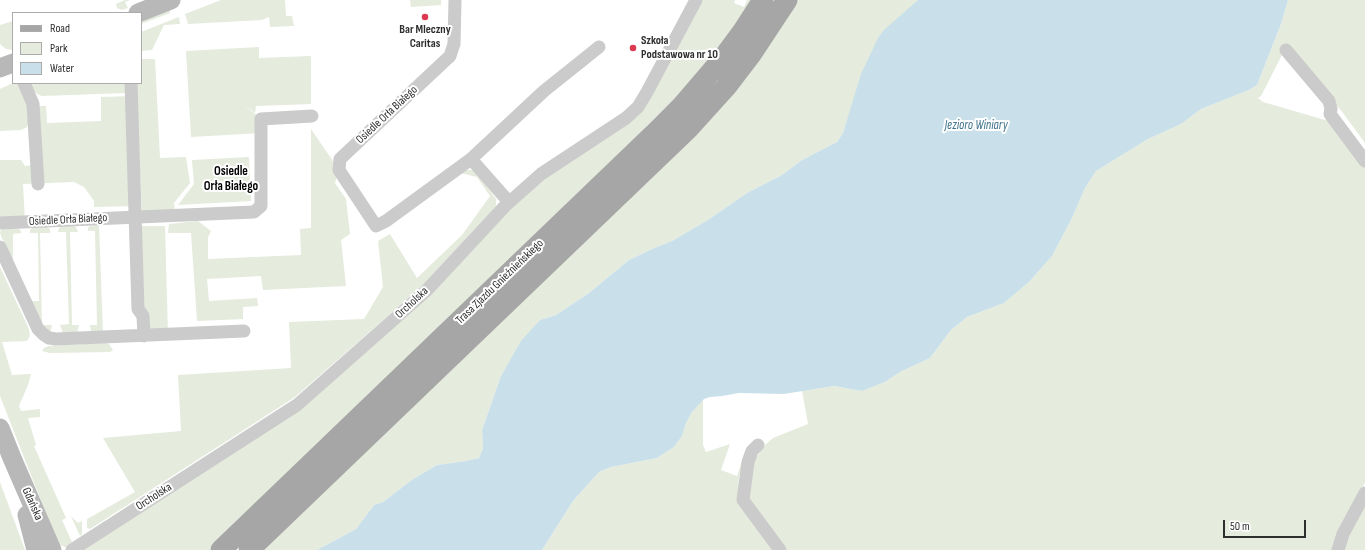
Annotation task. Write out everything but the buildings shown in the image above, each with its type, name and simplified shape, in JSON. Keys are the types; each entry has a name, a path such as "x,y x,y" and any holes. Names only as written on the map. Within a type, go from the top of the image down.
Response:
{"main road":[{"name":"Trasa Zjazdu Gnieźnieńskiego","path":"221,550 682,107 723,58 763,0"},
{"name":"Trasa Zjazdu Gnieźnieńskiego","path":"249,550 688,129 726,87 748,59 786,0"}],"street":[{"path":"141,12 171,0"},
{"name":"Osiedle Orła Białego","path":"455,0 454,44 450,56 340,159 339,170 376,226 386,222 471,158"},
{"name":"Orcholska","path":"72,550 297,405 426,291 509,202 541,174 614,128 638,107 696,0"},
{"path":"509,202 471,158 544,91 599,47"},
{"path":"1286,50 1329,101 1331,109 1330,114 1365,161"},
{"path":"0,68 12,63"},
{"path":"24,84 33,104 38,184"},
{"path":"132,84 138,309 143,316 142,332"},
{"name":"Osiedle Orła Białego","path":"0,223 254,212 261,206 261,118 312,116"},
{"path":"0,247 38,329 43,334 56,339 142,332 244,331"},
{"name":"Gdańska","path":"0,428 52,550"},
{"path":"758,445 752,451 748,462 743,500 780,550"},
{"name":"Gdańska","path":"12,458 36,550"},
{"path":"1338,550 1343,534 1365,493"}],"green space":[{"path":"125,0 130,0 125,2 128,8 122,10 117,8 116,4"},
{"path":"221,0 285,0 286,16 292,16 294,26 270,27 269,17 262,20 188,24 185,14"},
{"path":"410,0 441,0 441,5 411,7"},
{"path":"700,0 735,0 734,3 744,7 747,0 755,0 699,76 210,550 81,550 301,409 509,208 543,178 616,131"},
{"path":"797,0 918,0 912,7 848,118 843,133 837,142 802,160 782,175 747,193 708,220 672,241 629,260 589,293 556,315 540,320 513,356 501,376 482,430 483,448 479,458 437,465 413,479 383,502 374,505 356,529 317,550 256,550 776,33"},
{"path":"1288,0 1365,0 1365,143 1343,113 1286,47 1261,96 1258,98 1263,102 1339,124 1365,156 1365,483 1338,532 1333,550 785,550 748,501 753,454 757,457 765,445 773,438 808,424 802,391 834,386 862,391 885,382 900,372 930,358 951,330 967,317 1004,303 1029,282 1052,256 1072,218 1085,188 1096,171 1148,139 1181,124 1201,109 1249,90 1257,85 1281,24"},
{"path":"169,9 170,13 142,24 142,20"},
{"path":"179,17 180,24 164,25 152,50 142,51 142,32"},
{"path":"12,21 12,50 6,49 0,44 0,25"},
{"path":"259,47 259,58 311,56 311,104 256,106 255,113 242,103 261,119 261,133 191,137 186,51"},
{"path":"142,59 155,59 160,158 186,157 190,183 174,203 175,212 142,215 136,84 142,84"},
{"path":"12,83 19,84 29,105 29,123 27,127 21,130 0,131 0,89"},
{"path":"30,84 126,84 127,93 42,96 33,90"},
{"path":"132,96 136,206 94,207 94,201 84,187 74,182 23,184 25,222 0,223 0,160 21,160 25,166 36,165 33,106 46,106 47,123 101,121 101,97"},
{"path":"311,129 339,170 335,183 346,199 350,234 341,240 346,286 263,290 261,276 207,279 209,301 257,298 258,306 243,307 243,319 197,321 191,233 168,233 169,224 198,221 211,231 208,237 208,259 301,255 300,229 311,228"},
{"path":"249,157 251,201 178,205 194,184 192,160"},
{"path":"465,170 472,170 477,173 496,199 496,206 422,286 295,397 90,529 87,528 87,519 135,492 103,438 181,431 178,375 291,368 289,322 364,319 383,287 378,241 390,234 417,278 462,235 490,196 477,177 460,173"},
{"path":"99,225 103,334 91,331 90,325 97,325 95,231 88,231 88,228 90,226"},
{"path":"34,226 45,226 50,229 50,233 40,233 42,325 52,325 51,330 48,331 43,328 31,301 39,301 38,233 30,233 30,230"},
{"path":"61,226 76,227 78,232 70,232 72,325 79,325 77,333 63,333 60,325 69,324 66,232 58,232"},
{"path":"141,226 165,226 168,334 148,335 143,308"},
{"path":"2,229 19,229 21,231 21,233 13,234 13,263 1,236 0,232"},
{"path":"0,267 29,329 30,336 27,341 2,342 12,375 31,374 19,406 21,411 40,409 40,417 28,418 36,445 34,446 66,518 62,520 72,542 67,548 60,545 56,539 0,396"},
{"path":"109,344 113,350 110,352 50,353 42,351 44,348 49,346"},
{"path":"703,399 703,445 706,452 730,444 721,470 737,476 746,450 747,451 739,476 738,493 774,550 542,550 573,501 599,472 611,467 657,458 674,447 682,436 686,423 692,412"},
{"path":"0,482 25,550 0,550"},
{"path":"1365,504 1365,550 1343,550 1347,537"},
{"path":"71,516 78,523 82,521 82,534 80,536"}],"water":[{"name":"Jezioro Winiary","path":"918,0 1288,0 1281,24 1257,85 1249,90 1201,109 1181,124 1148,139 1096,171 1085,188 1072,218 1052,256 1029,282 1004,303 967,317 951,330 930,358 900,372 885,382 862,391 834,386 784,394 739,393 704,399 692,412 686,423 682,436 674,447 657,458 611,467 599,472 573,501 542,550 317,550 356,529 374,505 383,502 413,479 437,465 479,458 483,448 482,430 501,376 521,341 540,320 556,315 589,293 629,260 672,241 708,220 747,193 782,175 802,160 837,142 843,133 861,74 878,38 884,30"}],"place":[{"name":"Bar Mleczny Caritas","path":"425,17"},
{"name":"Szkoła Podstawowa nr 10","path":"633,48"}],"district":[{"name":"Osiedle Orła Białego","path":"231,180"}]}
